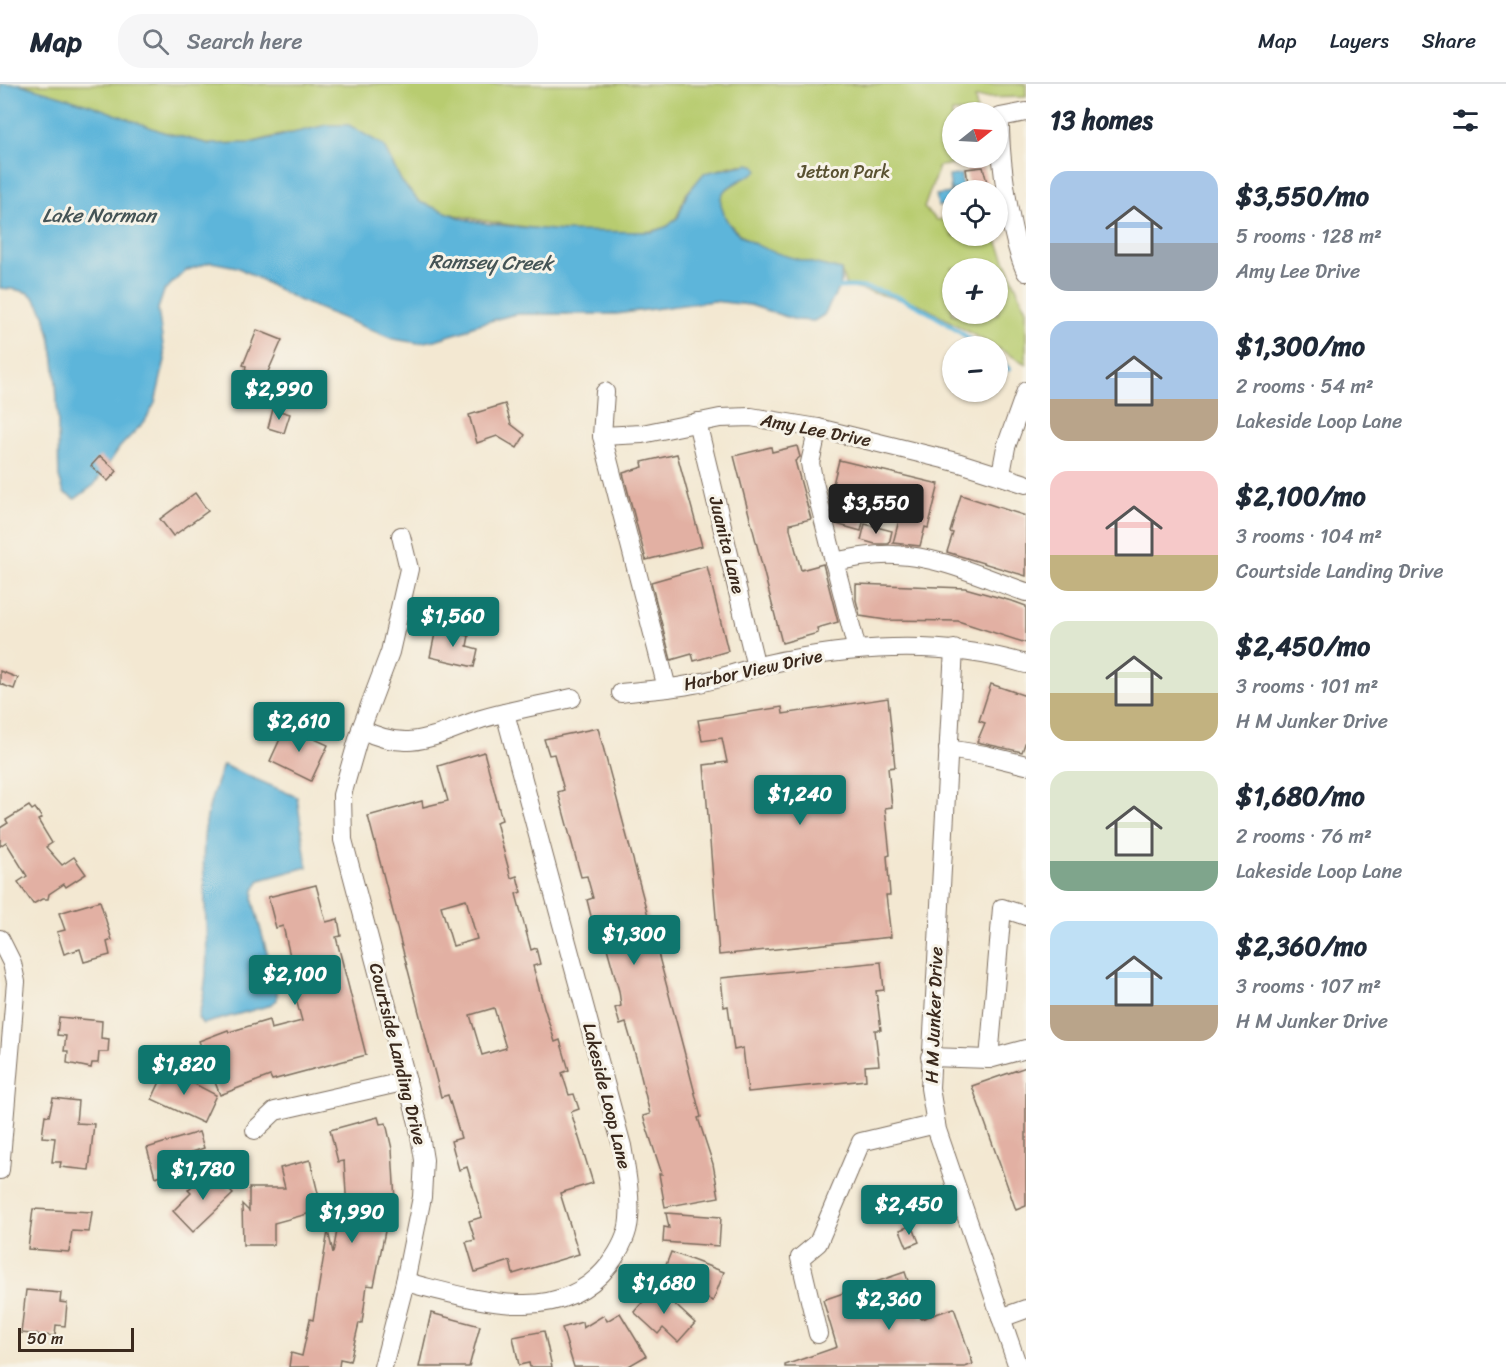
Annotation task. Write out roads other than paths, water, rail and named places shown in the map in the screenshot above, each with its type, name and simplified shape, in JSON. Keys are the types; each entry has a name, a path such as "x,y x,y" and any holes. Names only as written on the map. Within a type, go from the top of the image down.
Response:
{"street":[{"path":"1026,112 1000,117 999,147 1018,255 1026,272"},
{"path":"605,392 602,436 667,688"},
{"path":"1001,474 1006,447 1026,392"},
{"name":"Amy Lee Drive","path":"602,436 642,434 720,418 751,417 818,428 1001,474 1026,484"},
{"name":"Juanita Lane","path":"697,423 756,666"},
{"path":"818,428 810,463 856,650"},
{"name":"Courtside Landing Drive","path":"383,1367 405,1282 422,1197 424,1160 407,1081 343,840 342,795 361,729 390,652 409,569 401,536"},
{"path":"834,562 871,555 897,555 931,560 1026,592"},
{"name":"Harbor View Drive","path":"621,693 694,684 756,666 856,650 928,646 998,656 1026,664"},
{"name":"H M Junker Drive","path":"954,649 930,1088 936,1124 1018,1367"},
{"path":"361,729 379,738 398,743 426,740 505,713 572,698"},
{"name":"Lakeside Loop Lane","path":"405,1282 504,1304 529,1305 571,1296 596,1281 618,1254 630,1221 622,1146 505,713"},
{"path":"948,749 1026,765"},
{"path":"989,1059 1002,908 1026,915"},
{"path":"0,939 12,963 16,992 0,1170"},
{"path":"930,1058 989,1059 1026,1049"},
{"path":"255,1130 275,1111 407,1081"},
{"path":"818,1334 800,1258 818,1243 861,1142 936,1124"},
{"path":"1001,1318 1026,1309"}],"water":[{"name":"Lake Norman","path":"0,84 20,84 91,105 163,132 209,144 250,143 327,125 349,125 383,145 402,182 420,202 464,219 489,224 563,231 652,232 668,226 678,217 687,194 704,173 749,164 756,166 758,171 730,187 721,198 722,209 729,224 741,235 773,252 841,270 841,283 824,315 814,321 796,320 750,305 713,301 616,314 515,314 472,326 467,330 435,340 418,343 393,339 298,300 237,267 211,262 185,271 164,291 158,309 165,360 155,403 145,421 120,447 94,485 75,499 64,493 59,477 56,380 48,328 41,308 28,293 0,288"},
{"path":"961,174 962,180 949,180 949,176"},
{"path":"942,194 942,205 938,206 936,195"},
{"path":"223,765 297,797 307,867 260,880 254,890 253,901 277,990 277,1000 268,1006 203,1024 198,1018 203,996 207,951 204,837 211,801"}],"waterway":[{"name":"Ramsey Creek","path":"834,288 873,289 892,295 947,323 965,336"}],"park label":[{"name":"Jetton Park","path":"844,172"}]}
